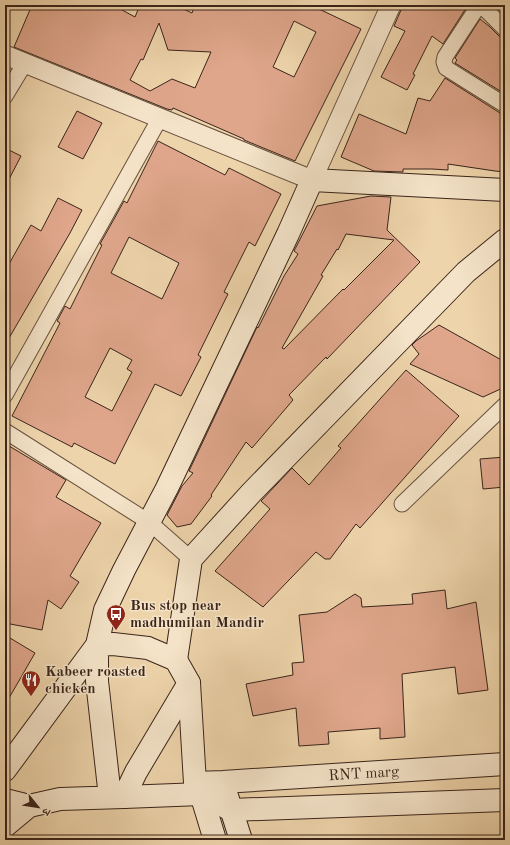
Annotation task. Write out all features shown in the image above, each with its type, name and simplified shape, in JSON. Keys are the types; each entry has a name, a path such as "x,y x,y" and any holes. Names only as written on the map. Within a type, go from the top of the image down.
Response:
{"main road":[{"path":"117,797 98,681 97,645 105,610 167,488 281,249 312,180 505,190"},
{"path":"176,660 191,559 252,492 466,272 505,240"},
{"path":"97,645 113,644 148,648 176,660 189,683 198,788 215,840"},
{"path":"5,770 97,645"},
{"path":"117,797 136,772 189,683"},
{"name":"RNT marg","path":"29,806 60,799 117,797 198,788 223,782 505,764"},
{"path":"223,782 241,840"},
{"path":"198,788 231,810"},
{"path":"5,800 29,806"},
{"name":"RNT marg","path":"231,810 505,800"},
{"path":"5,826 29,806"}],"street":[{"path":"5,55 312,180 391,5"},
{"path":"505,29 480,5 445,57 444,62 446,68 505,105"},
{"path":"5,96 25,63"},
{"path":"5,395 160,118"},
{"path":"402,504 505,406"},
{"path":"5,431 149,522 191,559"}],"building":[{"path":"32,5 113,5 135,17 140,5 175,5 192,13 195,5 321,5 319,9 361,29 295,161 173,108 172,110 167,109 14,47","holes":["294,21 316,32 294,77 273,67","159,23 168,50 211,52 195,88 172,79 150,91 130,80 141,59 143,60"]},
{"path":"402,5 468,5 443,44 432,36 413,74 415,75 407,90 381,77 405,31 394,26"},
{"path":"480,19 499,36 505,38 505,94 455,63 457,60 455,58"},
{"path":"445,78 500,113 505,114 505,172 448,164 448,170 403,169 403,172 374,171 341,157 359,114 406,134 418,98 430,101"},
{"path":"77,111 102,123 83,159 58,147"},
{"path":"158,141 225,175 229,168 281,194 255,246 249,242 224,292 228,294 198,355 201,357 181,396 155,384 115,464 74,443 72,447 12,416 60,323 57,321 65,306 70,309 102,245 100,244 124,201 127,203","holes":["129,237 179,263 162,299 111,273","110,348 132,360 127,369 132,372 112,411 85,397"]},
{"path":"5,148 21,156 5,187"},
{"path":"371,196 391,197 387,230 420,262 327,359 326,357 289,395 293,400 252,448 246,442 211,495 212,496 191,524 177,527 167,515 182,486 193,473 189,471 257,327 258,328 284,276 298,254 294,251 317,206","holes":["346,234 394,240 284,349 282,348 323,276 321,275 337,249 338,250"]},
{"path":"58,198 82,210 5,345 5,271 31,225 41,231"},
{"path":"439,325 505,362 505,387 483,397 410,364 419,354 412,345"},
{"path":"406,370 459,416 360,528 356,524 330,559 325,559 316,552 263,607 215,571 270,509 261,501 292,468 309,485 341,448 338,446"},
{"path":"9,446 66,480 56,497 101,523 70,576 79,582 61,609 48,600 42,630 5,623 5,453"},
{"path":"505,457 505,487 483,489 480,459"},
{"path":"445,590 447,609 476,602 488,690 458,694 455,667 402,674 405,737 380,739 380,728 328,732 329,744 299,746 296,708 253,716 246,684 293,675 292,663 304,662 299,615 327,612 355,594 361,598 362,607 413,604 412,594"},
{"path":"5,635 35,653 5,705"}],"place":[{"name":"Bus stop near madhumilan Mandir","path":"116,631"},
{"name":"Kabeer roasted chicken","path":"31,697"}]}
